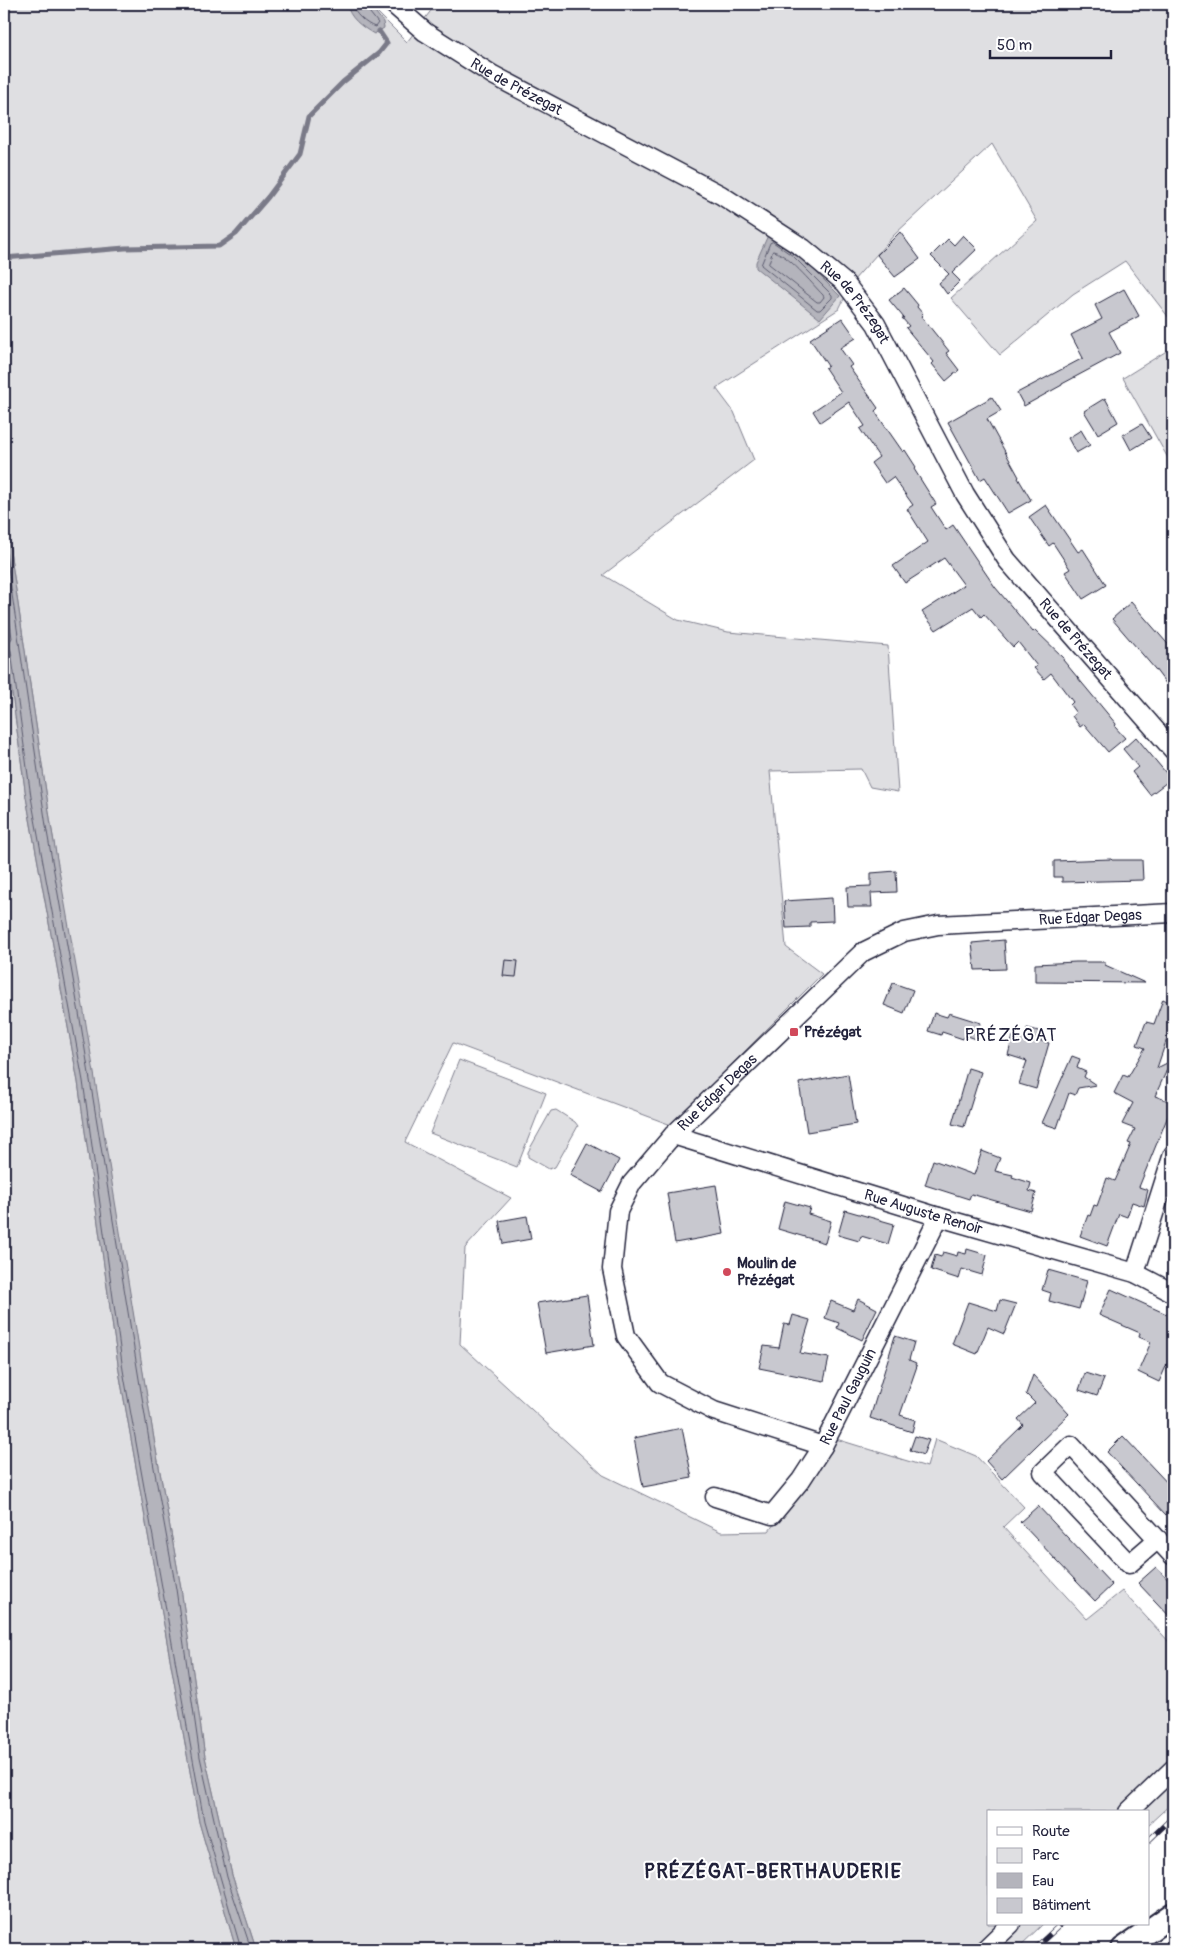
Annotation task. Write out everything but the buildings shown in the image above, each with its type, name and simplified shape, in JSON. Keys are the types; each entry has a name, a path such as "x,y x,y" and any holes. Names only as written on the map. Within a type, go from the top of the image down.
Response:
{"main road":[{"path":"1123,1949 1173,1914"}],"street":[{"name":"Rue de Prézegat","path":"392,4 425,32 493,75 729,200 803,248 845,283 876,324 965,494 1007,560 1173,750"},
{"name":"Rue Edgar Degas","path":"824,1446 714,1411 660,1383 626,1336 612,1269 618,1211 632,1183 673,1135 863,952 904,932 938,925 1173,913"},
{"name":"Rue Auguste Renoir","path":"673,1135 938,1217 1134,1273 1173,1292"},
{"path":"1134,1273 1173,1154"},
{"name":"Rue Paul Gauguin","path":"715,1497 772,1515 801,1480 824,1446 938,1217"},
{"path":"1158,1539 1129,1564 1043,1472 1071,1445 1158,1539 1173,1556"},
{"path":"1130,1810 1173,1769"},
{"path":"985,1949 1009,1926"}],"green space":[{"path":"4,4 369,4 407,42 436,4 1173,4 1173,323 1125,261 1073,294 1000,355 951,298 1037,221 992,144 894,235 853,281 839,309 716,388 734,412 754,460 603,575 678,620 728,632 888,646 898,792 870,787 861,769 770,771 786,947 822,974 671,1125 453,1043 405,1142 511,1198 465,1248 460,1344 603,1475 721,1532 769,1531 836,1439 927,1467 935,1439 976,1456 1024,1507 1003,1527 1087,1619 1122,1591 1173,1646 1173,1802 1150,1823 1150,1810 987,1810 987,1926 1041,1926 1017,1949 256,1949 232,1875 205,1757 181,1588 154,1439 51,825 4,510"},
{"path":"1173,347 1173,467 1123,378"},
{"path":"4,634 26,797 78,1082 119,1371 199,1822 236,1949 4,1949"},
{"path":"459,1060 546,1093 517,1167 430,1133"},
{"path":"556,1110 578,1126 555,1167 549,1169 528,1157 528,1152 551,1111"}],"water":[{"path":"347,4 369,4 383,22 384,28 374,34 369,31 353,18"},
{"path":"769,233 796,252 840,296 820,319 756,268 756,262"},
{"path":"4,510 51,825 84,1012 154,1439 181,1588 205,1757 232,1875 256,1949 236,1949 199,1822 119,1371 78,1082 26,797 4,634"}],"waterway":[{"path":"4,258 125,248 219,246 236,234 268,197 300,154 309,116 343,82 379,53 387,43 379,31"}],"railway":[{"path":"1150,1839 1173,1817"},
{"path":"1034,1949 1059,1926"}],"place":[{"name":"Prézégat","path":"794,1032"},
{"name":"Moulin de Prézégat","path":"727,1272"}],"district":[{"name":"PRÉZÉGAT","path":"1011,1035"},
{"name":"PRÉZÉGAT-BERTHAUDERIE","path":"773,1871"}]}
